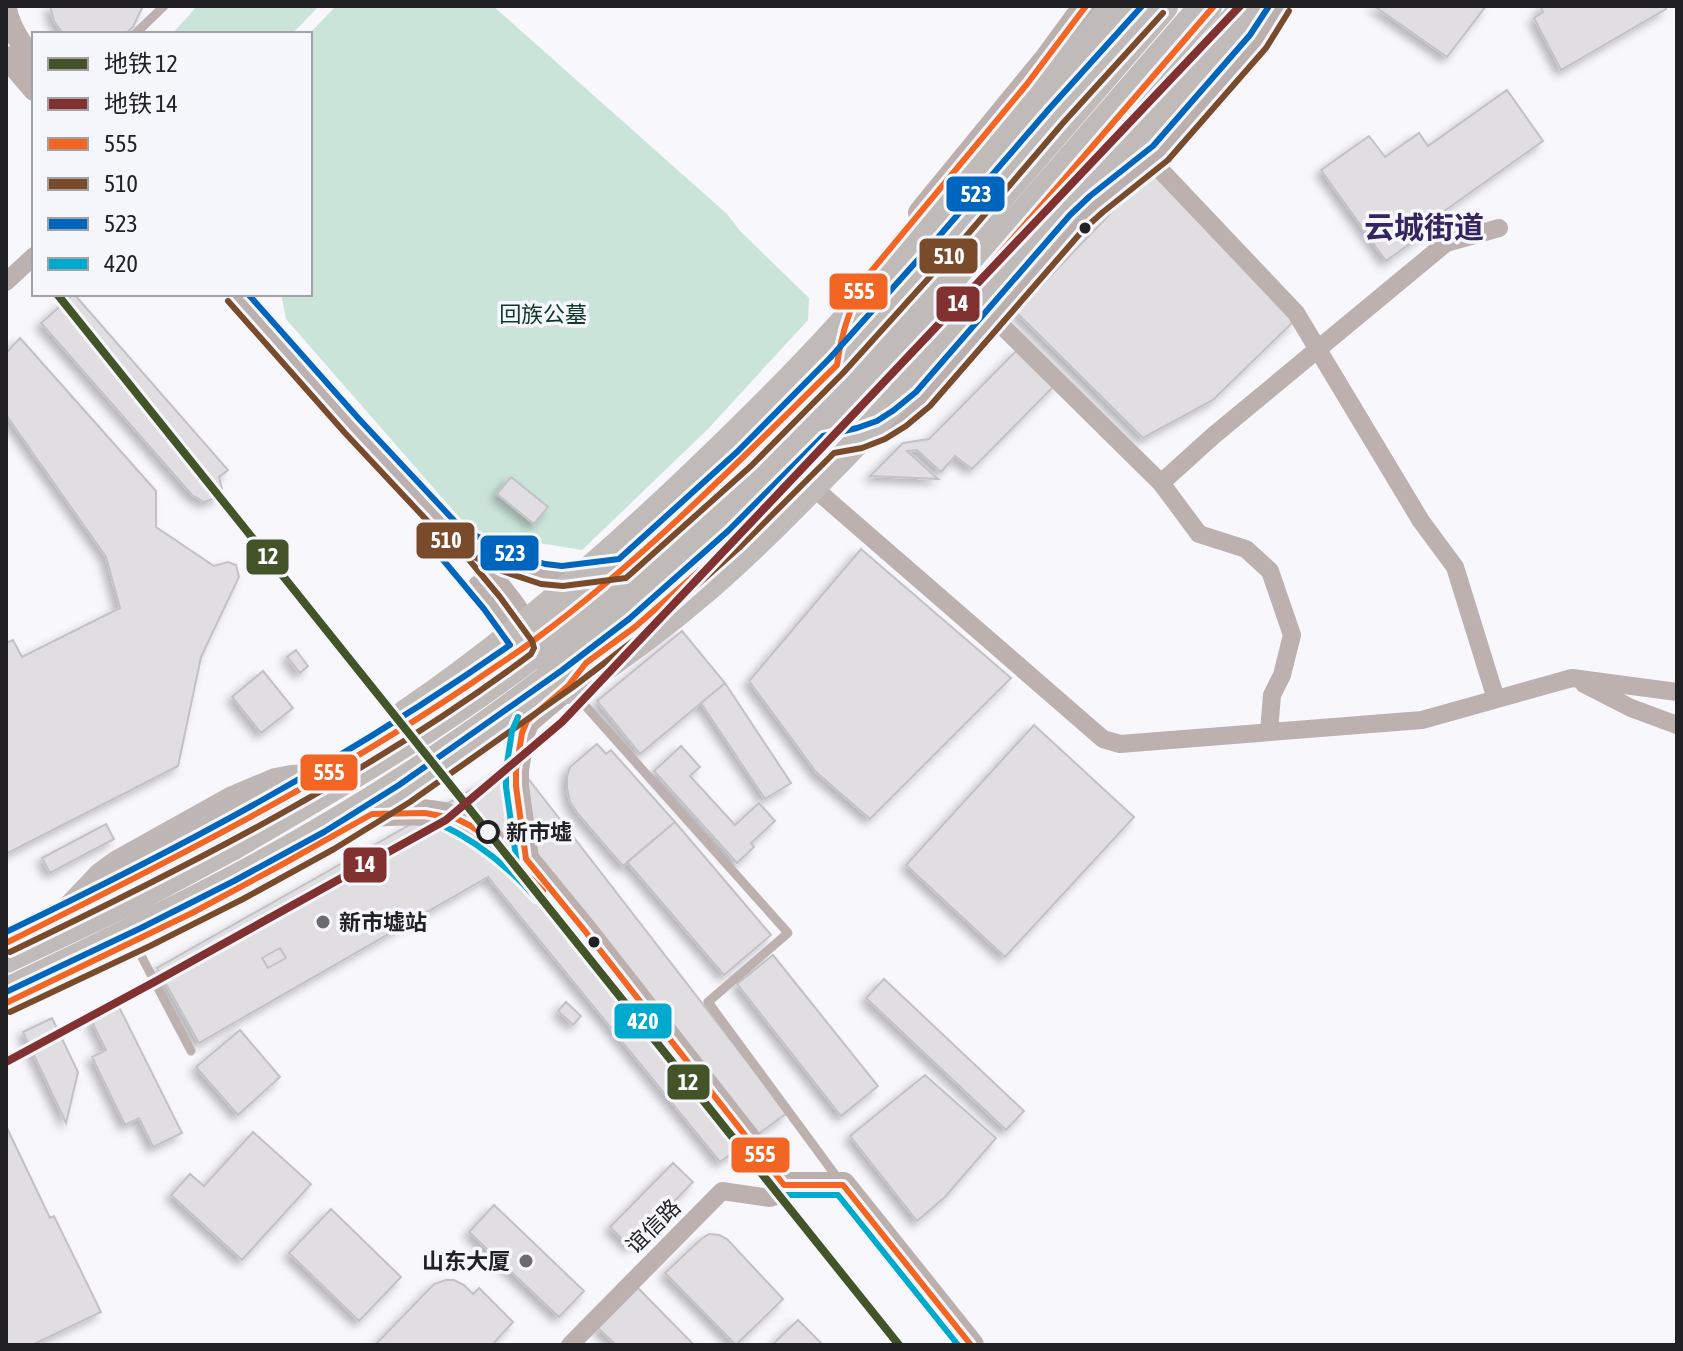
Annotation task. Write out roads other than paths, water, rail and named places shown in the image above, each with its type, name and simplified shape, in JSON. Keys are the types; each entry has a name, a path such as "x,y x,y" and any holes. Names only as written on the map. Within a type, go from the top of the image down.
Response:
{"highway":[{"path":"231,845 303,787 428,701 518,633 616,550 724,448 835,336 1118,6"},
{"path":"6,943 67,914 120,864 233,801 276,783 322,778 414,722 530,643 623,569 704,496 837,365 1156,6"},
{"path":"6,957 138,895 231,845 422,732 525,658 645,560 770,443 867,343 1162,6"},
{"path":"329,828 426,768 543,686 677,573 761,496 918,335 1206,6"},
{"path":"6,1003 226,896 372,814 569,679 635,627 706,565 829,444 958,302 1214,6"},
{"path":"6,994 214,892 329,828 566,691 634,644 706,586 764,532 888,407 1076,195 1174,94 1248,6"}],"main road":[{"path":"837,365 849,311 864,280 1027,84 1086,6"},
{"path":"829,444 871,435 903,416 947,373 1077,222 1160,153 1258,41 1281,6"},
{"path":"569,679 527,721 522,733 516,778 526,859 585,931 783,1190"},
{"path":"372,814 444,815 471,827 521,866 578,931 783,1190"},
{"path":"783,1190 839,1191 971,1345"},
{"path":"839,1191 949,1345"}],"street":[{"path":"6,9 17,39 32,58"},
{"path":"6,57 32,88"},
{"path":"1151,160 1296,313 1421,521 1455,567 1496,699"},
{"path":"1161,483 1213,436 1446,243 1499,228"},
{"path":"6,282 32,258"},
{"path":"218,296 462,565 530,643 551,675 569,679"},
{"path":"237,296 513,604 530,643"},
{"path":"994,318 1161,483 1199,534 1246,549 1270,571 1292,635 1282,675 1272,695 1269,732"},
{"path":"799,475 1103,739 1120,744 1422,720 1572,678 1677,692"},
{"path":"455,536 506,562 543,574 562,576 623,569"},
{"path":"1572,678 1631,708 1677,725"},
{"name":"谊信路","path":"570,1345 722,1191 770,1198 783,1190"}],"lane":[{"path":"137,32 164,6"},
{"path":"569,679 788,933 708,1002 839,1191"},
{"path":"134,942 191,1051"}],"metro line":[{"name":"14","path":"6,1062 446,820 562,722 1240,6"},
{"name":"12","path":"59,296 899,1345"}],"place":[{"name":"新市墟","path":"488,832"},
{"name":"新市墟站","path":"323,922"},
{"name":"山东大厦","path":"526,1261"}],"district":[{"name":"云城街道","path":"1424,228"}],"park label":[{"name":"回族公墓","path":"543,314"}]}
